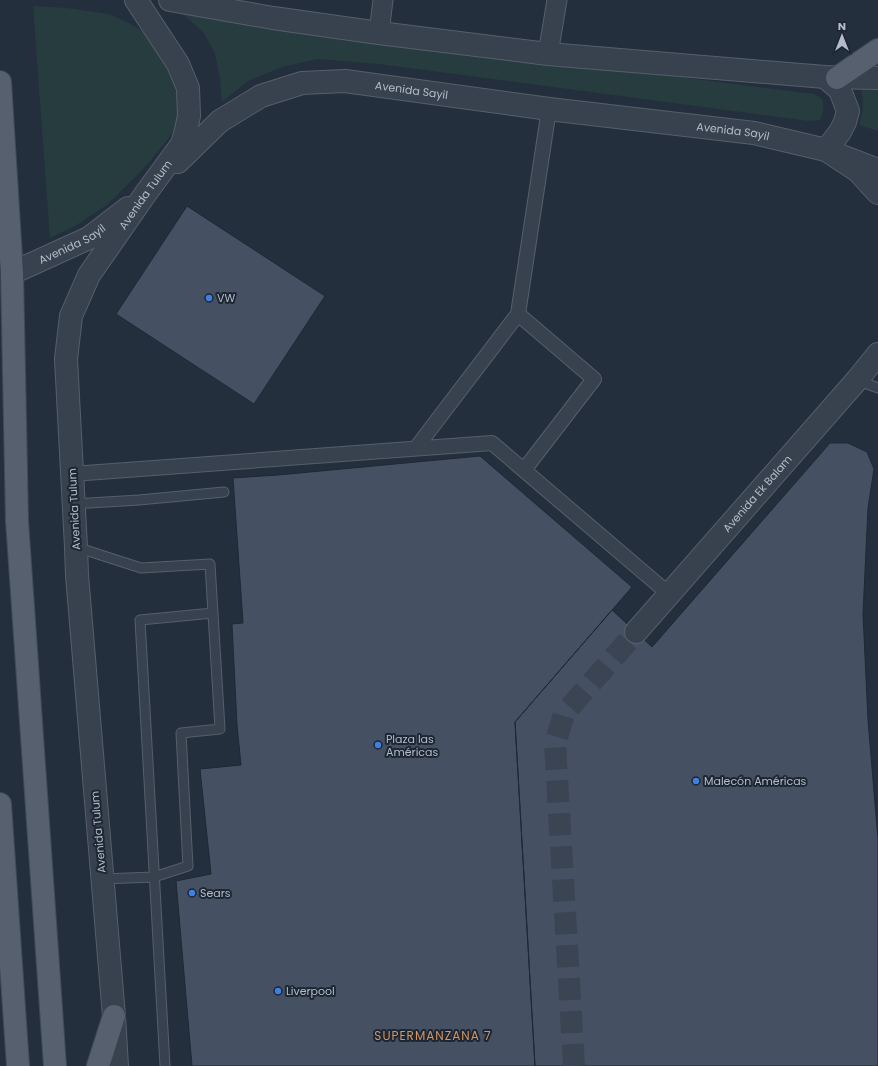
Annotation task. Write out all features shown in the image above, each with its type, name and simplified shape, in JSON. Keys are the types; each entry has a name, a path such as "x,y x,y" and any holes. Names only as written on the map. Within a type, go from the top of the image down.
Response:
{"main road":[{"path":"831,77 878,50"},
{"path":"0,82 6,274 17,521 56,1066"},
{"path":"0,804 18,1066"},
{"path":"98,1066 114,1016"}],"street":[{"name":"Avenida Tulum","path":"116,1066 114,1016 77,576 66,359 71,316 90,275 146,193 182,144 189,116 188,88 178,64 136,0"},
{"path":"170,0 273,18 548,54 831,77 878,78"},
{"path":"379,33 383,0"},
{"path":"548,54 557,0"},
{"path":"831,77 840,90 848,111 840,132 826,150 858,171 878,192"},
{"name":"Avenida Sayil","path":"6,274 90,238 146,193 220,120 261,96 302,83 345,81 549,109 754,133 826,150 878,170"},
{"path":"416,448 518,314 549,109"},
{"path":"518,314 594,379 524,470"},
{"name":"Avenida Ek Balam","path":"636,632 857,380 878,354"},
{"path":"72,474 492,443 669,594"}],"lane":[{"path":"857,380 878,388"},
{"path":"73,504 139,500 224,492"},
{"path":"76,548 141,568 210,564 220,729 181,734 188,866 154,877 102,879"},
{"path":"165,1066 140,620 213,613"}],"green space":[{"path":"33,6 67,8 108,14 141,30 169,61 179,99 179,119 169,138 145,167 108,204 75,226 50,238"},
{"path":"183,14 814,94 822,99 823,112 820,120 809,121 379,64 317,59 282,67 248,81 222,102 220,79 215,53 203,32"},
{"path":"861,89 878,90 878,131 859,125 863,107"}],"building":[{"path":"187,206 325,296 254,404 116,314"},
{"name":"Malecón Américas","path":"830,443 848,443 867,452 874,469 868,508 863,614 868,720 878,839 878,1066 535,1066 515,722 612,610 652,647"},
{"name":"Plaza las Américas","path":"480,456 632,587 515,722 535,1066 192,1066 176,881 211,874 200,769 241,765 237,725 232,624 243,623 233,478"}],"tunnel":[{"path":"574,1066 555,744 564,714 636,632"}],"place":[{"name":"VW","path":"209,298"},
{"name":"Plaza las Américas","path":"378,745"},
{"name":"Malecón Américas","path":"696,781"},
{"name":"Sears","path":"192,893"},
{"name":"Liverpool","path":"278,991"}],"district":[{"name":"SUPERMANZANA 7","path":"433,1036"}]}
